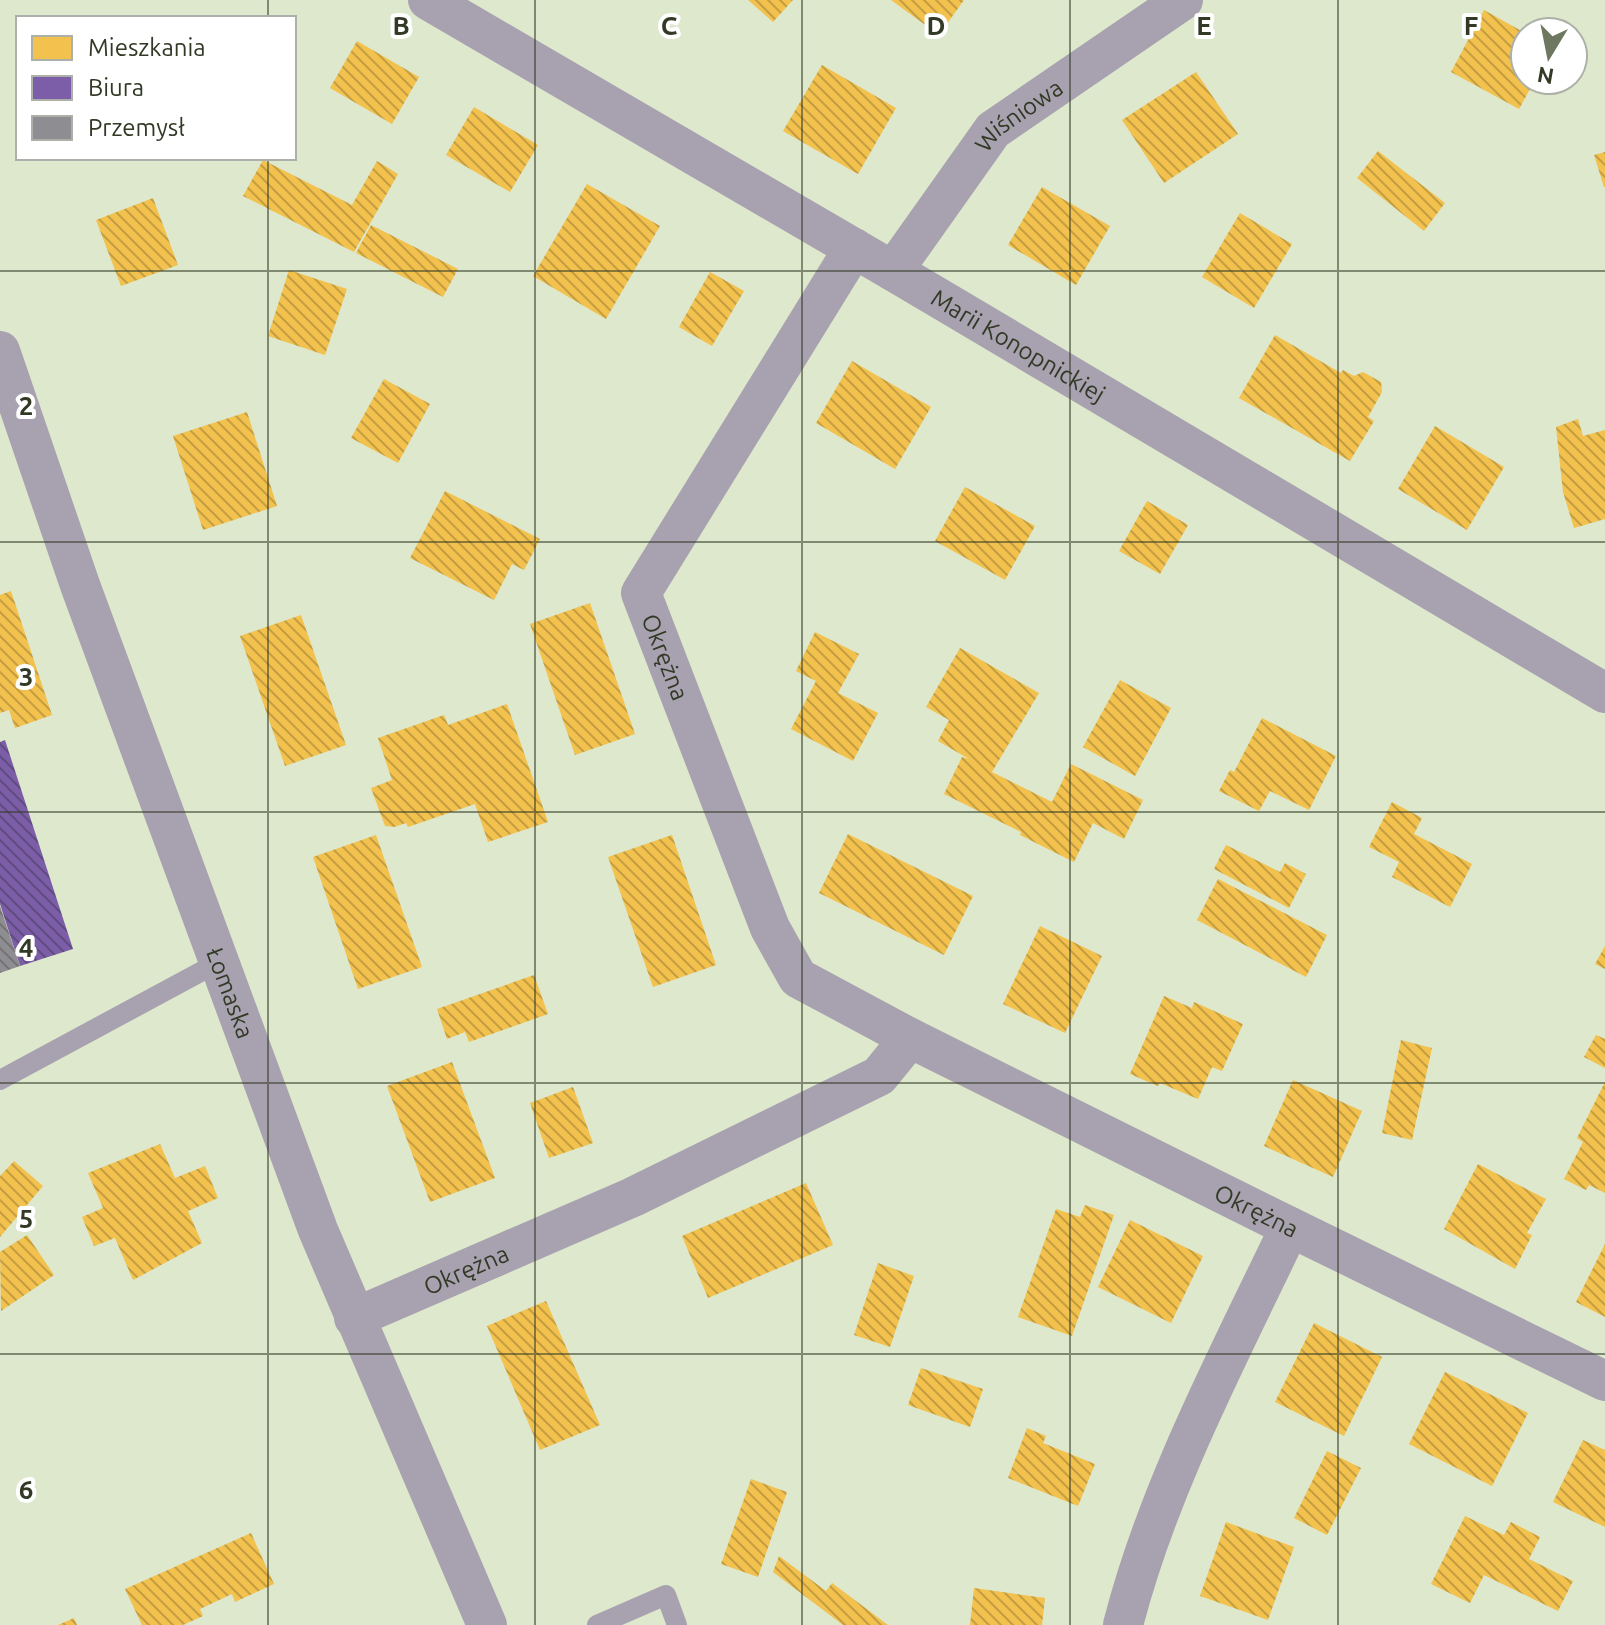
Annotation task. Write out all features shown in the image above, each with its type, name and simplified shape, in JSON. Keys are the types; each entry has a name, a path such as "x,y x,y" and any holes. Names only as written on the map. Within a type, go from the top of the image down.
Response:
{"street":[{"name":"Marii Konopnickiej","path":"428,0 854,248 1605,693"},
{"name":"Wiśniowa","path":"893,271 993,130 1183,0"},
{"name":"Okrężna","path":"854,248 641,593 770,928 798,978 910,1038 1605,1381"},
{"name":"Łomaska","path":"0,351 85,600 318,1230 487,1625"},
{"name":"Okrężna","path":"354,1318 633,1197 879,1076 910,1038"},
{"path":"1123,1625 1137,1572 1197,1424 1290,1227"}],"lane":[{"path":"0,1080 219,962"},
{"path":"597,1625 666,1595 677,1625"}],"building: Mieszkania":[{"path":"748,0 793,0 773,22"},
{"path":"891,0 964,0 939,35"},
{"path":"1484,10 1509,24 1509,96 1526,96 1519,109 1451,72"},
{"path":"357,41 419,77 392,124 330,88"},
{"path":"822,65 896,108 858,174 783,131"},
{"path":"1196,72 1238,134 1164,183 1122,120"},
{"path":"474,107 538,145 510,192 446,155"},
{"path":"1378,151 1445,203 1424,231 1357,178"},
{"path":"1605,152 1605,187 1604,187 1594,155"},
{"path":"263,160 352,205 377,161 398,174 354,252 243,196"},
{"path":"587,184 660,226 606,319 533,276"},
{"path":"1042,187 1110,226 1076,285 1008,245"},
{"path":"153,198 178,265 121,286 96,220"},
{"path":"1240,213 1292,244 1254,308 1202,277"},
{"path":"371,225 458,269 443,297 356,253"},
{"path":"289,270 347,289 325,355 268,336"},
{"path":"710,272 744,291 712,346 679,327"},
{"path":"1275,335 1341,373 1343,370 1354,376 1363,372 1381,382 1382,392 1368,417 1374,421 1350,461 1239,398"},
{"path":"852,361 931,407 895,469 816,423"},
{"path":"384,379 430,404 398,463 351,438"},
{"path":"247,412 277,506 203,530 173,436"},
{"path":"1578,419 1583,436 1605,430 1605,519 1574,528 1563,492 1556,427"},
{"path":"1435,426 1504,467 1467,530 1398,489"},
{"path":"965,487 1035,526 1005,580 935,541"},
{"path":"445,491 540,539 524,570 512,564 494,600 410,558"},
{"path":"1147,501 1188,525 1160,574 1119,551"},
{"path":"11,591 52,715 15,728 9,710 0,713 0,595"},
{"path":"590,603 635,734 575,755 530,624"},
{"path":"301,615 346,745 285,766 240,636"},
{"path":"815,632 859,654 838,693 878,713 853,761 791,729 816,681 796,671"},
{"path":"960,648 1039,693 992,772 1052,802 1071,764 1143,800 1124,839 1093,823 1074,862 944,794 962,757 969,759 938,741 949,720 926,707"},
{"path":"1120,680 1171,708 1135,776 1083,747"},
{"path":"507,704 548,822 488,842 475,804 408,827 406,823 385,826 371,788 392,780 378,738 444,715 448,725"},
{"path":"1262,718 1336,756 1309,810 1270,791 1259,811 1219,791 1230,770 1234,772"},
{"path":"1392,802 1422,818 1414,834 1472,864 1450,907 1392,877 1399,862 1369,847"},
{"path":"848,834 973,896 944,955 819,893"},
{"path":"376,835 422,967 358,989 313,857"},
{"path":"672,835 716,965 653,987 608,857"},
{"path":"1226,845 1280,872 1285,863 1306,874 1289,908 1214,869"},
{"path":"1218,879 1327,935 1306,977 1197,920"},
{"path":"1040,926 1102,956 1065,1033 1003,1004"},
{"path":"1605,946 1605,969 1595,964"},
{"path":"534,975 548,1014 469,1042 465,1032 447,1039 437,1009"},
{"path":"1164,996 1192,1008 1194,1002 1243,1024 1222,1071 1212,1067 1198,1099 1130,1074"},
{"path":"1596,1035 1605,1039 1605,1068 1584,1057"},
{"path":"1401,1040 1432,1048 1412,1140 1382,1133"},
{"path":"452,1062 495,1178 430,1202 387,1086"},
{"path":"1293,1080 1362,1111 1333,1177 1264,1146"},
{"path":"1605,1082 1605,1193 1589,1185 1586,1190 1564,1179 1583,1142 1577,1138"},
{"path":"573,1087 593,1143 549,1158 530,1103"},
{"path":"160,1144 175,1178 205,1166 218,1198 188,1211 202,1243 133,1280 115,1238 94,1246 82,1217 103,1208 88,1173"},
{"path":"14,1161 43,1186 0,1237 0,1176"},
{"path":"1478,1164 1546,1199 1527,1233 1532,1235 1515,1269 1444,1229"},
{"path":"806,1183 833,1245 708,1298 682,1236"},
{"path":"1085,1205 1114,1215 1072,1336 1018,1317 1056,1209 1080,1217"},
{"path":"1130,1220 1203,1256 1171,1323 1098,1287"},
{"path":"27,1235 54,1275 1,1311 0,1252"},
{"path":"1605,1244 1605,1317 1576,1302"},
{"path":"878,1263 914,1276 890,1347 854,1335"},
{"path":"546,1301 600,1425 540,1450 487,1326"},
{"path":"1314,1323 1382,1357 1344,1436 1275,1402"},
{"path":"921,1368 983,1389 970,1427 908,1405"},
{"path":"1445,1372 1528,1413 1492,1486 1409,1444"},
{"path":"1027,1428 1046,1436 1043,1443 1095,1464 1078,1506 1008,1478"},
{"path":"1583,1440 1605,1450 1605,1527 1553,1502"},
{"path":"1327,1451 1361,1468 1327,1535 1294,1518"},
{"path":"751,1479 787,1492 758,1577 721,1564"},
{"path":"1465,1516 1504,1535 1511,1522 1540,1537 1529,1559 1573,1581 1558,1611 1484,1575 1470,1603 1431,1584"},
{"path":"1226,1522 1294,1547 1268,1620 1200,1596"},
{"path":"251,1533 274,1584 235,1602 232,1594 200,1609 203,1616 183,1625 142,1625 125,1589"},
{"path":"779,1556 826,1591 832,1583 888,1625 843,1625 773,1572"},
{"path":"974,1588 1045,1598 1042,1625 970,1625"},
{"path":"74,1618 77,1625 58,1625"}],"building: Biura":[{"path":"5,740 73,949 20,966 0,904 0,742"}],"building: Przemysł":[{"path":"0,906 20,966 0,973"}]}
